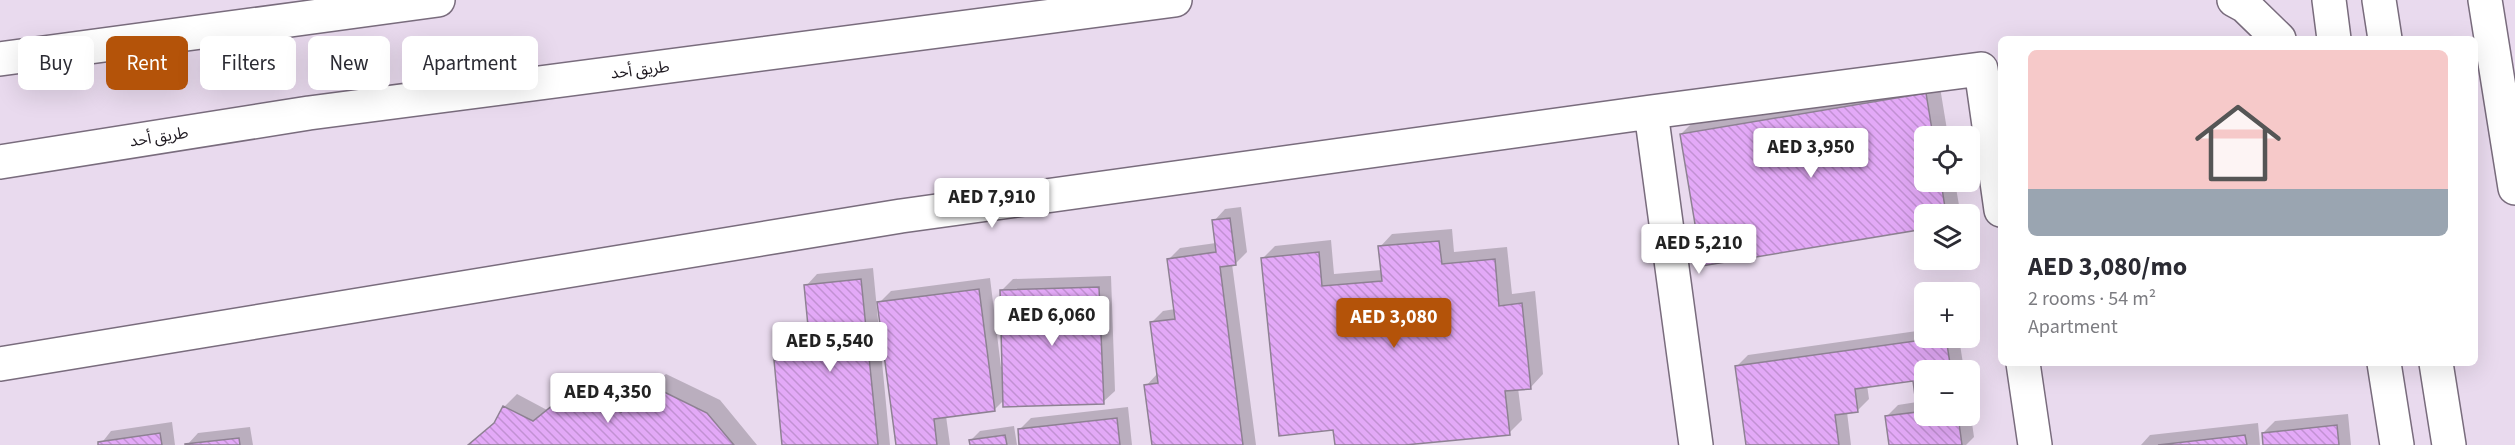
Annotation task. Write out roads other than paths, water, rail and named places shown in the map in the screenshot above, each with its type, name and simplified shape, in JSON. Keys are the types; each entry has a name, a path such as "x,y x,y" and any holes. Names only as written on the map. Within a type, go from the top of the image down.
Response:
{"street":[{"path":"0,59 438,0"},
{"name":"طريق أحد","path":"0,162 321,112 1175,0"},
{"path":"2234,0 2245,6 2276,36"},
{"path":"2329,0 2334,36"},
{"path":"2344,36 2349,0"},
{"path":"2379,0 2385,36"},
{"path":"2485,0 2515,188"},
{"path":"0,364 902,216 1651,111 1981,69 1998,189"},
{"path":"1651,111 1696,445"},
{"path":"2023,366 2035,445"},
{"path":"2384,366 2397,445"},
{"path":"2436,366 2449,445"}]}
